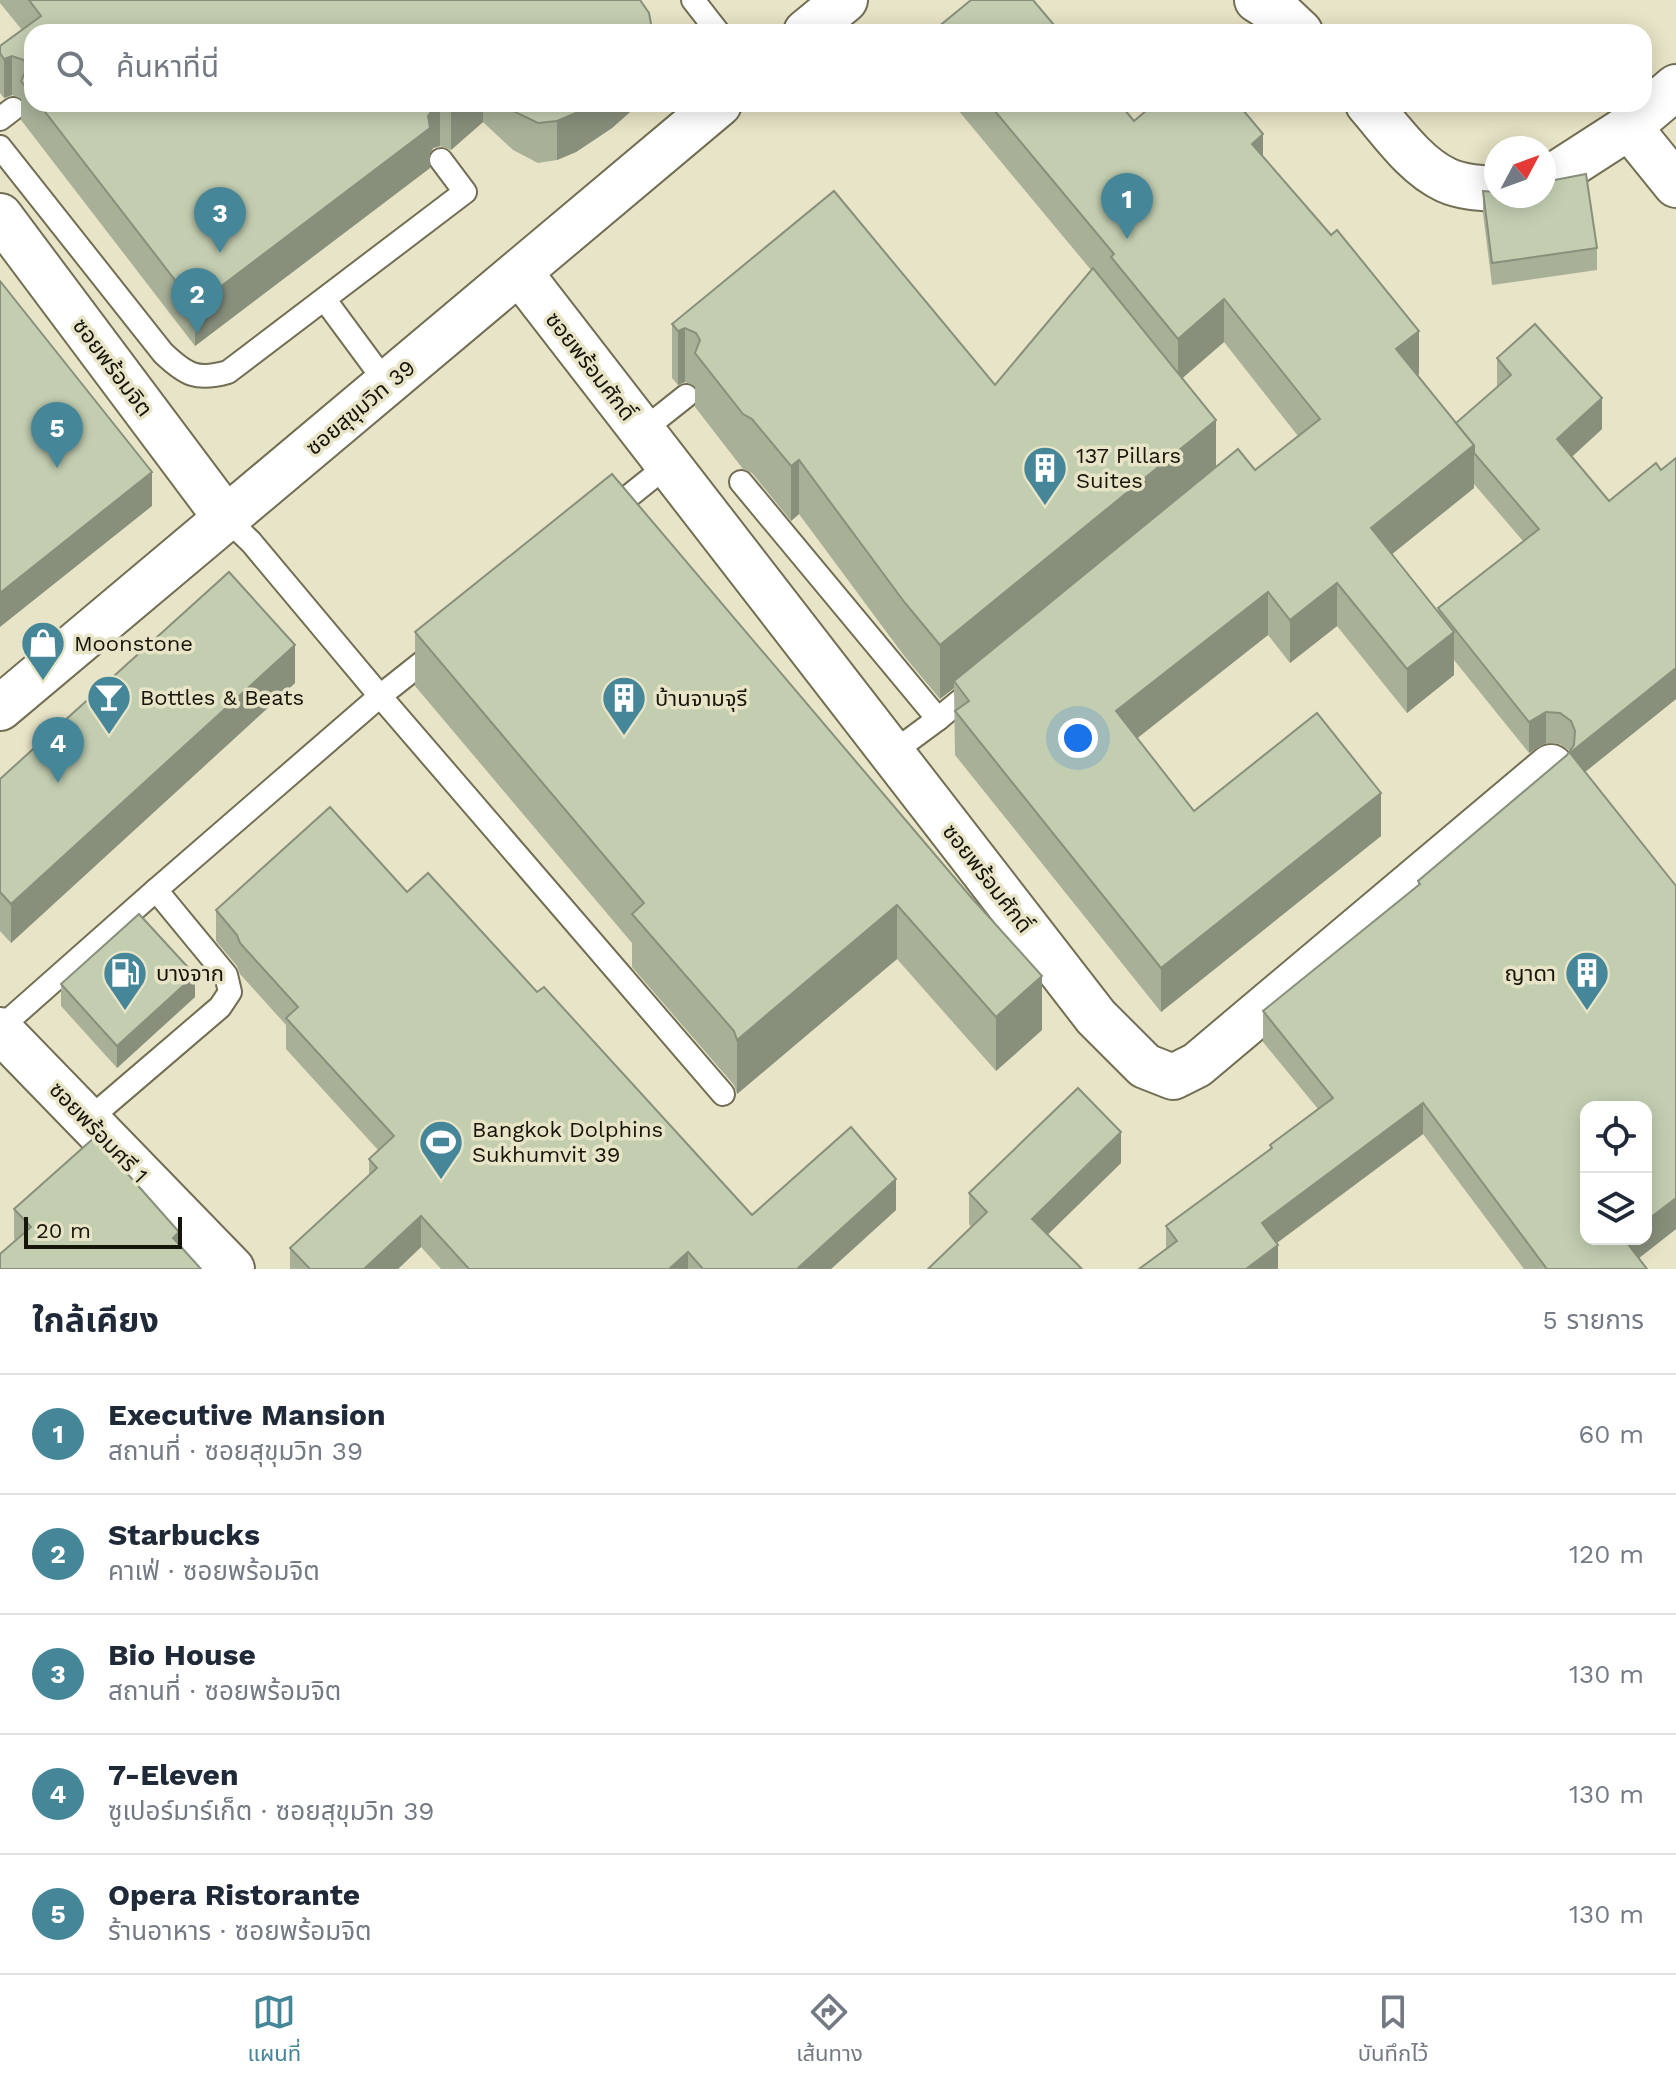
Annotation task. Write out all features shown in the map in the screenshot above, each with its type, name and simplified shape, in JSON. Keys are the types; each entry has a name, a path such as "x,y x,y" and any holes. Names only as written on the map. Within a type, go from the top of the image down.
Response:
{"street":[{"path":"816,24 845,0"},
{"path":"1257,0 1291,24"},
{"path":"1652,107 1676,87"},
{"name":"ซอยสุขุมวิท 39","path":"0,708 710,112"},
{"path":"1375,112 1420,161 1445,180 1484,188"},
{"path":"1556,172 1629,127 1647,112"},
{"path":"1629,127 1676,185"},
{"name":"ซอยพร้อมจิต","path":"0,216 226,518"},
{"name":"ซอยพร้อมศักดิ์","path":"520,273 655,448 728,492 892,753 1096,1017 1145,1066 1173,1077 1197,1065 1551,767"},
{"name":"ซอยพร้อมศรี 1","path":"0,1029 88,1120 215,1264"}],"lane":[{"path":"693,0 712,24"},
{"path":"0,147 163,353 191,375 208,378 228,372 465,192 441,160"},
{"path":"325,300 387,384"},
{"path":"594,524 655,448 686,396"},
{"path":"728,492 923,693 938,719"},
{"path":"226,518 251,542 723,1094"},
{"path":"0,1029 380,696 451,639"},
{"path":"892,753 998,670"},
{"path":"88,1120 220,1007 230,992 226,975 156,890"}],"building":[{"path":"29,0 640,0 649,13 651,24 30,24 41,16"},
{"path":"971,0 1033,0 1053,24 942,24"},
{"path":"24,28 24,60 12,56 4,59 0,46"},
{"path":"45,112 431,112 428,116 430,128 195,306"},
{"path":"515,112 577,112 557,121 538,123"},
{"path":"996,112 1127,112 1134,121 1145,112 1245,112 1263,134 1252,144 1331,235 1337,230 1419,331 1396,349 1474,445 1371,528 1454,632 1407,669 1337,583 1290,620 1268,592 1116,711 1194,811 1317,713 1381,793 1161,968 955,711 969,701 954,681 1238,449 1255,470 1320,419 1224,299 1178,339 1111,257 1114,254"},
{"path":"1586,174 1597,248 1492,263 1485,208 1556,208 1556,180"},
{"path":"834,191 995,385 1093,268 1216,420 940,645 799,460 791,466 752,419 743,414 695,353 700,340 696,333 685,328 678,331 672,324"},
{"path":"0,281 152,472 0,593"},
{"path":"1535,324 1602,398 1557,439 1609,501 1656,463 1661,470 1676,458 1676,668 1570,753 1676,886 1676,1198 1652,1216 1652,1101 1580,1101 1580,1245 1629,1245 1647,1269 1547,1269 1423,1103 1262,1223 1278,1245 1246,1269 1139,1269 1177,1241 1166,1226 1272,1148 1270,1145 1333,1098 1263,1011 1420,884 1418,881 1567,755 1574,745 1575,731 1571,721 1560,713 1546,712 1529,722 1438,608 1539,529 1474,453 1474,445 1456,423 1511,375 1497,358"},
{"path":"612,474 970,896 1042,976 996,1017 897,905 737,1040 734,1031 632,914 644,903 415,632"},
{"path":"229,572 295,645 11,904 0,892 0,779"},
{"path":"330,807 407,892 428,873 537,992 544,987 752,1215 851,1127 896,1179 797,1269 703,1269 688,1252 669,1269 469,1269 421,1216 364,1269 310,1269 290,1248 377,1168 369,1159 394,1136 286,1018 298,1007 240,943 216,910"},
{"path":"139,914 195,975 117,1046 61,984"},
{"path":"1078,1088 1121,1132 1032,1219 1082,1269 928,1269 987,1212 969,1193"},
{"path":"95,1137 179,1232 173,1238 201,1269 0,1269 0,1254 31,1227 14,1209"}],"place":[{"name":"Executive Mansion","path":"1127,239"},
{"name":"Bio House","path":"220,253"},
{"name":"Starbucks","path":"197,334"},
{"name":"Opera Ristorante","path":"57,468"},
{"name":"137 Pillars Suites","path":"1045,507"},
{"name":"Moonstone","path":"43,682"},
{"name":"Bottles & Beats","path":"109,736"},
{"name":"บ้านจามจุรี","path":"624,737"},
{"name":"7-Eleven","path":"58,783"},
{"name":"บางจาก","path":"125,1012"},
{"name":"ญาดา","path":"1587,1012"},
{"name":"Bangkok Dolphins Sukhumvit 39","path":"441,1181"}]}
